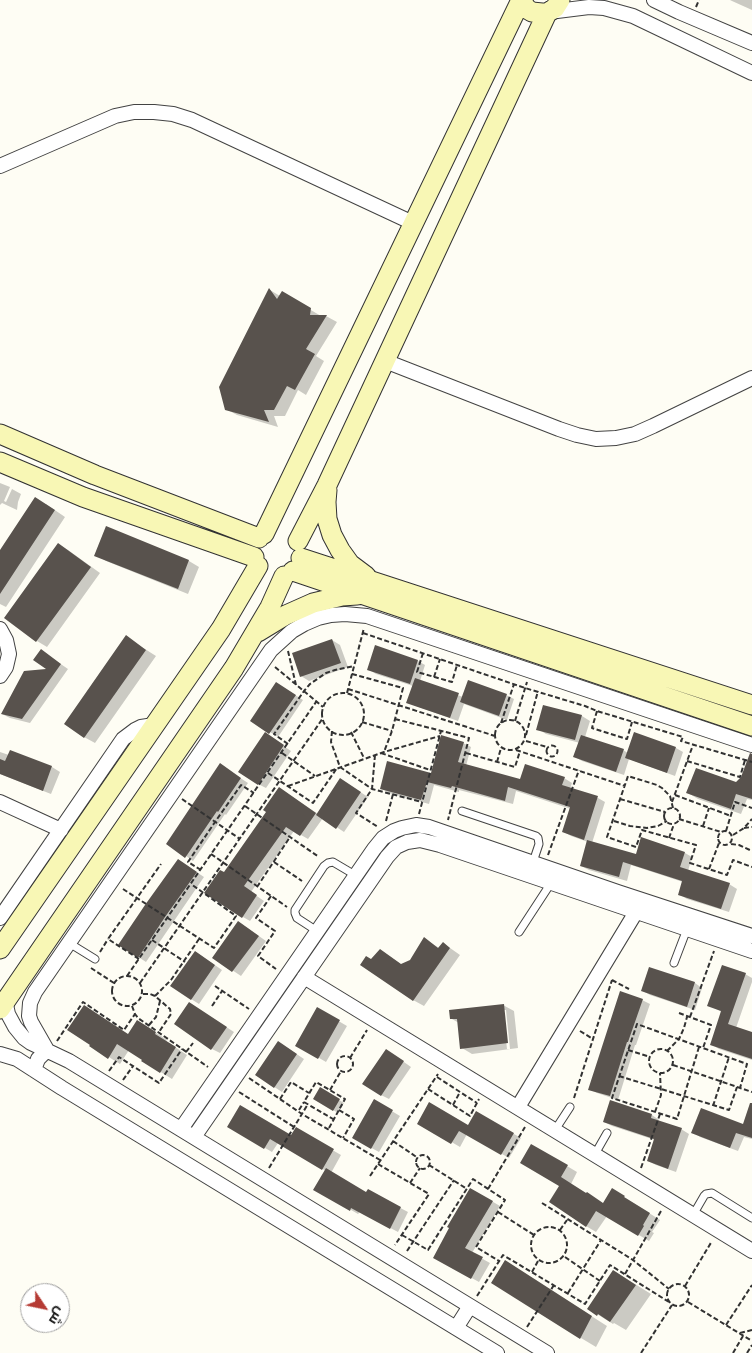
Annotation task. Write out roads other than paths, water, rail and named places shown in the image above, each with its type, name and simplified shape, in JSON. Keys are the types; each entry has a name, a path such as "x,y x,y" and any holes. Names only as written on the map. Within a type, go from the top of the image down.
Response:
{"street":[{"path":"521,0 527,9 542,14 552,8 604,8 633,16 752,73"},
{"path":"294,562 274,577 269,576 261,570 256,562 254,547 521,0"},
{"path":"654,0 752,43"},
{"path":"547,1353 69,1061 31,1043 15,1027 3,1005 234,668 270,607 294,562 327,485 552,8"},
{"path":"0,166 115,116 134,112 173,114 192,120 413,222"},
{"path":"385,361 559,429 596,439 616,438 635,434 752,378"},
{"path":"0,434 95,475 261,536"},
{"path":"0,462 83,497 256,562"},
{"path":"83,497 95,475"},
{"path":"327,485 327,519 332,535 350,564 363,575 462,619 752,726"},
{"path":"261,536 273,529 283,530 292,534 294,562"},
{"path":"0,949 221,629 256,562"},
{"path":"294,562 378,583"},
{"path":"294,562 363,595 462,619 752,705"},
{"path":"253,636 286,615 313,603 342,596 363,595"},
{"path":"48,1051 31,1022 29,1009 34,992 271,650 292,631 304,624 324,617 346,614 367,616 752,745"},
{"path":"0,629 6,640 8,654 6,667 0,676"},
{"path":"221,629 234,630 240,637 234,668"},
{"path":"0,918 123,739 135,730 154,725"},
{"path":"0,802 61,830"},
{"path":"181,1129 379,842 383,828 429,826 752,936"},
{"path":"194,1137 387,857 402,844 414,840 430,842 752,951"},
{"path":"518,1108 636,912"},
{"path":"304,977 751,1249"},
{"path":"34,1070 38,1059 48,1051"},
{"path":"0,1054 17,1059 497,1353"},
{"path":"456,1328 470,1306"}],"lane":[{"path":"462,811 536,836 539,844 539,864"},
{"path":"317,931 297,918 295,913 296,908 324,866 333,862 356,876"},
{"path":"519,932 551,883"},
{"path":"674,963 687,929"},
{"path":"69,942 95,959"},
{"path":"555,1130 570,1107"},
{"path":"594,1154 607,1133"},
{"path":"693,1214 704,1196 712,1193 752,1218"}]}
